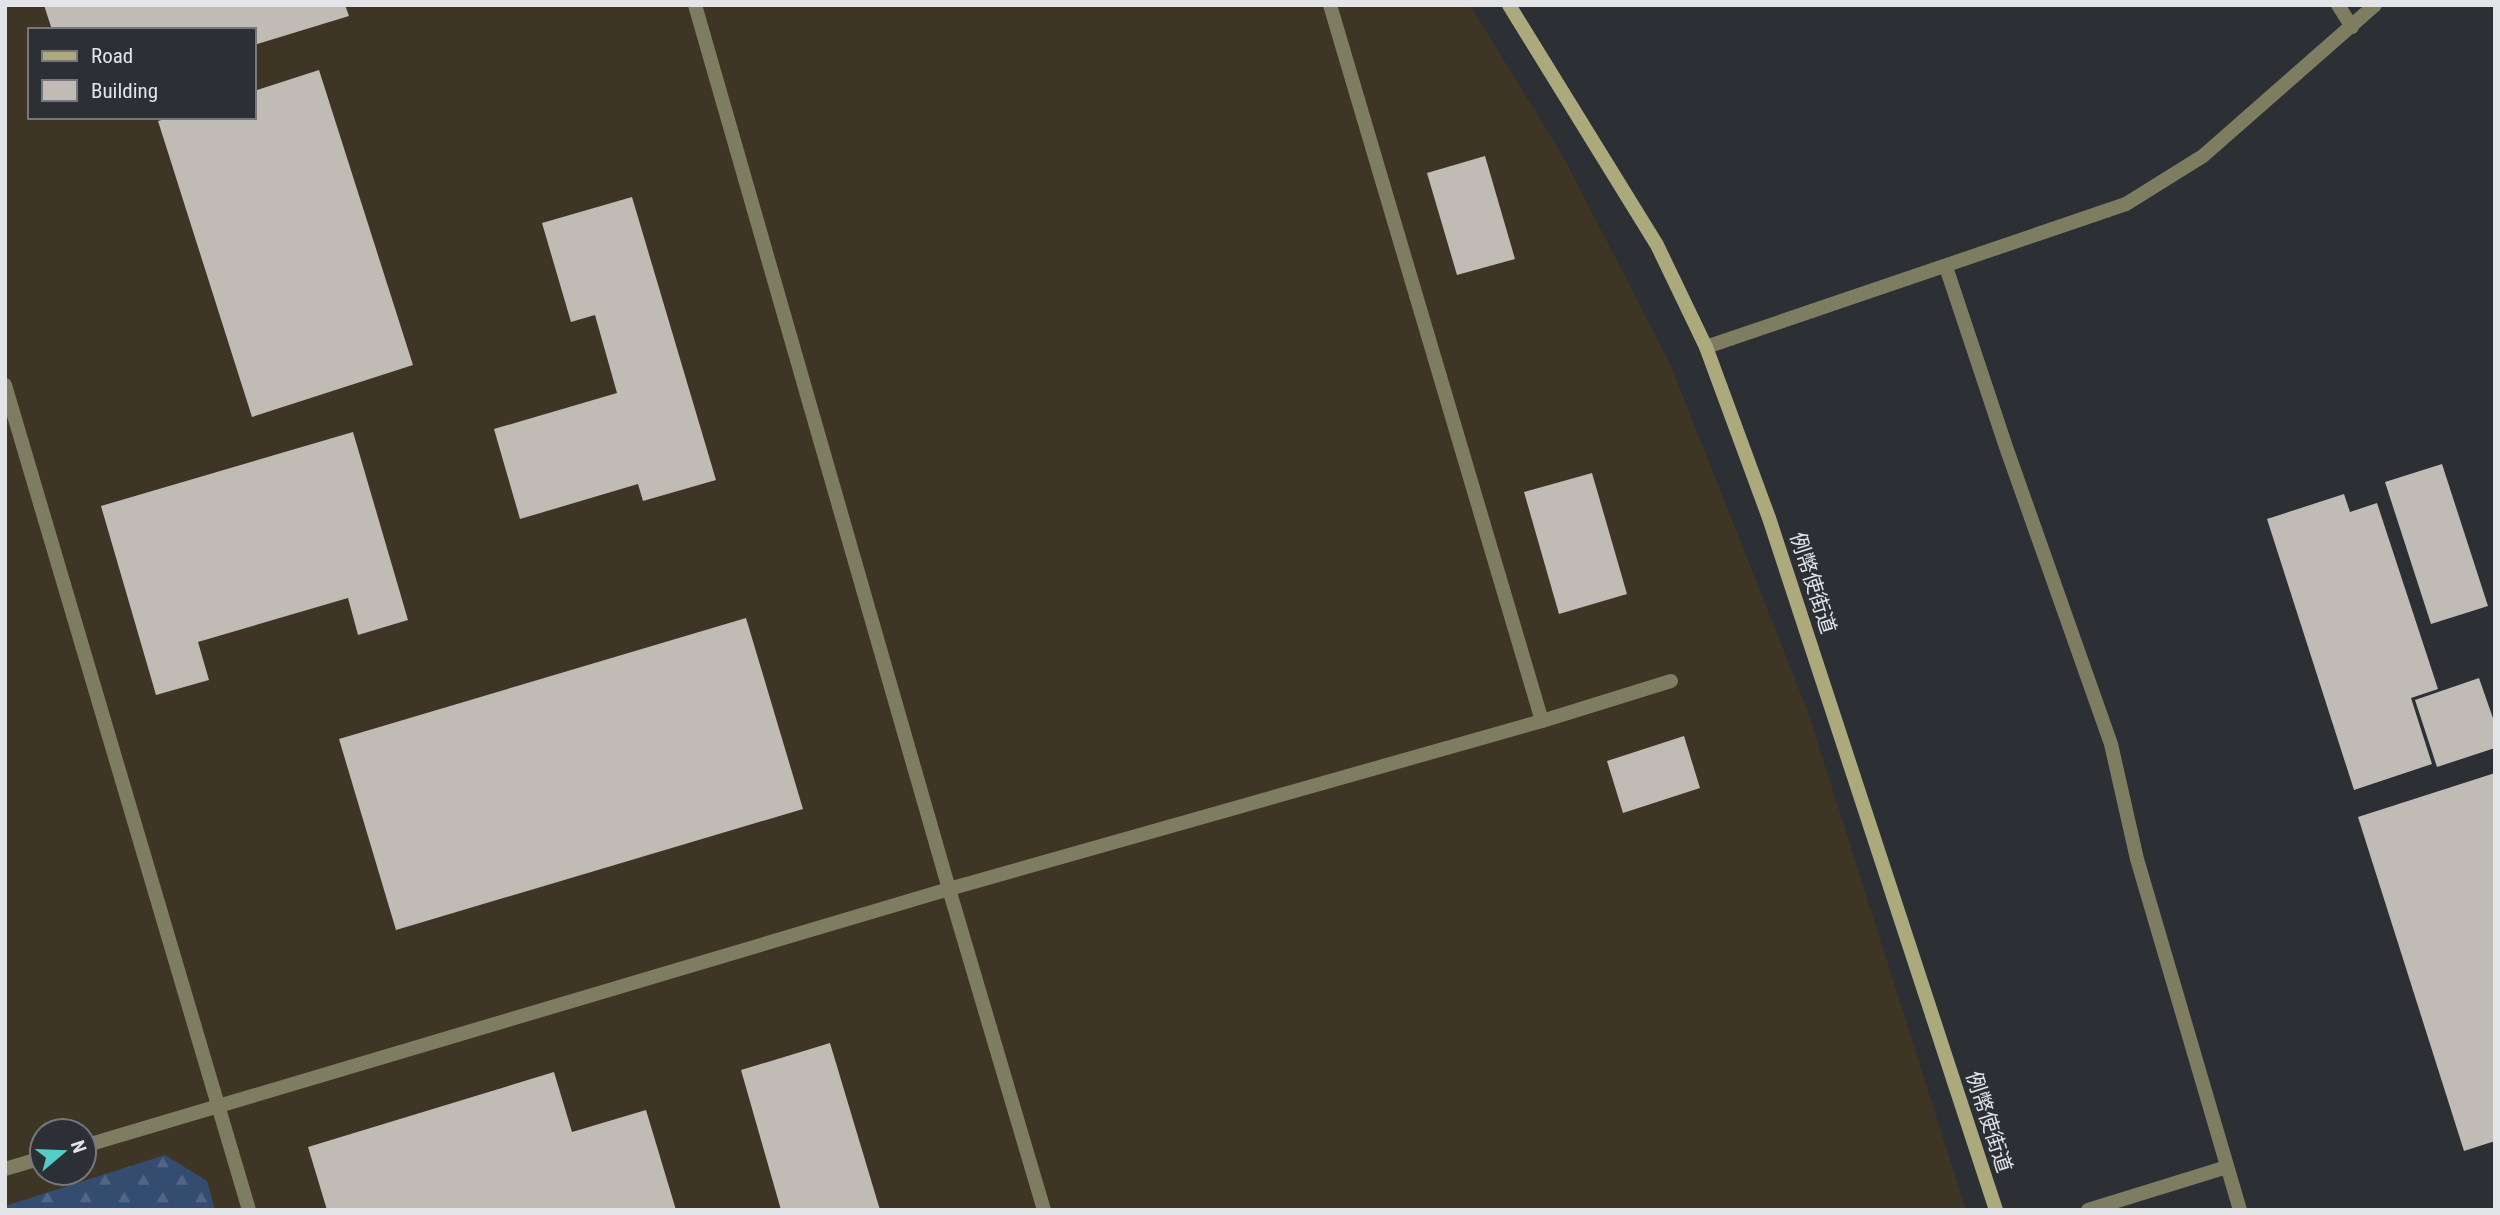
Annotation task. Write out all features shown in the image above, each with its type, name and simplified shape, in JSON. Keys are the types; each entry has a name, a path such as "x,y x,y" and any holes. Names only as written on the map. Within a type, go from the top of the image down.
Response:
{"main road":[{"name":"例幣使街道","path":"1509,5 1657,245 1706,347 1774,531 1996,1210"}],"street":[{"path":"695,5 1044,1210"},
{"path":"1330,5 1542,721"},
{"path":"2338,5 2352,27"},
{"path":"1706,347 2126,204 2203,156 2375,5"},
{"path":"1945,267 2111,744 2137,859 2240,1210"},
{"path":"5,385 249,1210"},
{"path":"98,1142 949,889 1542,721 1671,681"},
{"path":"5,1169 28,1162"},
{"path":"2088,1210 2227,1167"}],"shaded area":[{"path":"5,5 1470,5 1565,160 1671,366 1808,712 1966,1210 5,1210"}],"green space":[{"path":"165,1155 207,1181 215,1210 5,1210 5,1206 65,1187 98,1187 98,1176"}],"building":[{"path":"44,5 345,5 349,16 256,44 256,28 51,28"},
{"path":"319,70 413,365 252,417 158,121 256,119 256,90"},
{"path":"1485,156 1515,259 1457,275 1427,173"},
{"path":"632,197 716,480 643,501 638,484 520,519 494,429 617,393 595,315 571,322 542,223"},
{"path":"353,432 408,620 358,635 348,598 198,642 209,680 156,695 101,506"},
{"path":"2442,464 2488,606 2431,624 2385,482"},
{"path":"1592,473 1627,594 1559,614 1524,492"},
{"path":"2344,494 2350,512 2377,503 2438,689 2411,698 2432,764 2354,790 2267,519"},
{"path":"746,618 803,809 396,930 339,739"},
{"path":"2479,678 2495,724 2495,748 2437,767 2415,700"},
{"path":"1684,736 1700,788 1623,813 1607,761"},
{"path":"2495,773 2495,1141 2464,1151 2358,817"},
{"path":"830,1043 880,1210 781,1210 741,1070"},
{"path":"554,1072 572,1132 646,1110 676,1210 327,1210 308,1147"}]}
